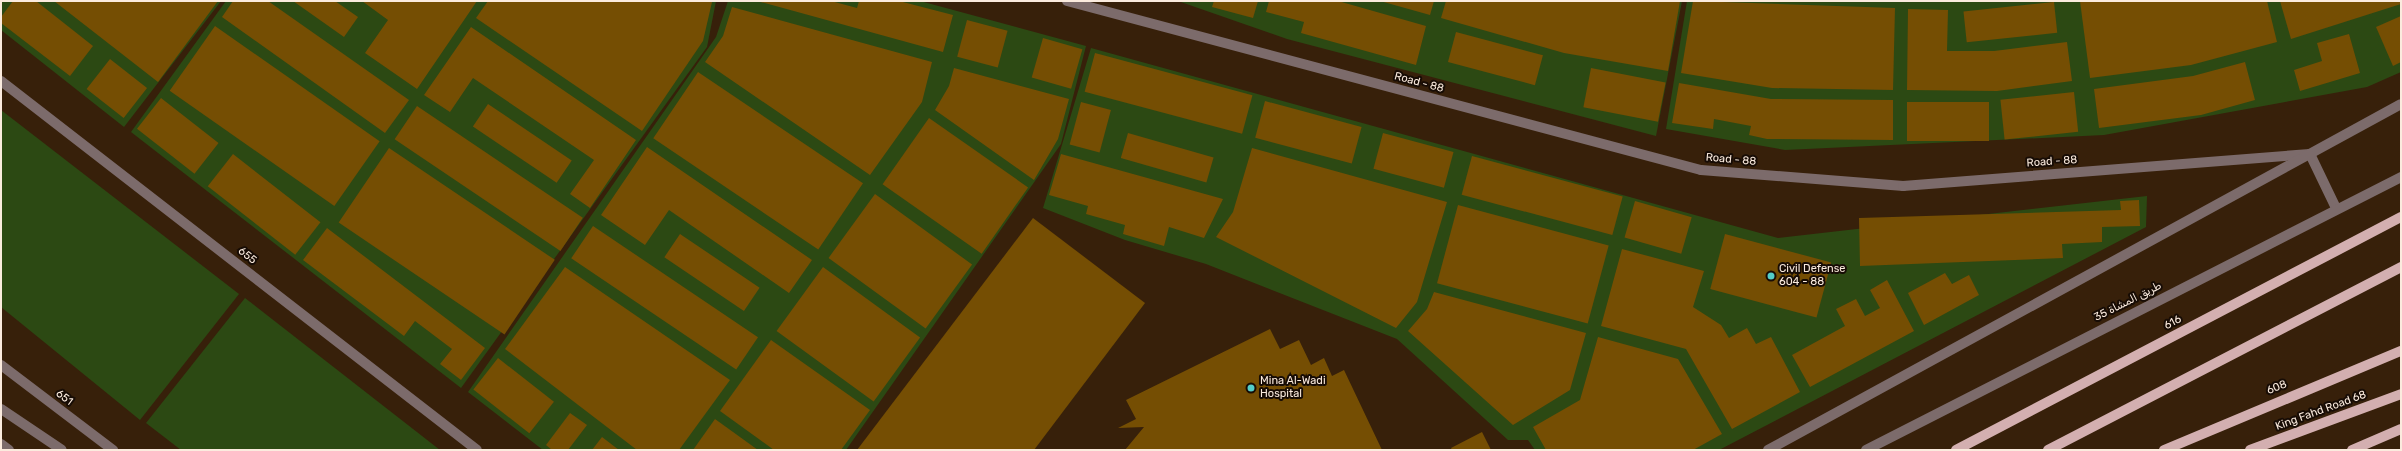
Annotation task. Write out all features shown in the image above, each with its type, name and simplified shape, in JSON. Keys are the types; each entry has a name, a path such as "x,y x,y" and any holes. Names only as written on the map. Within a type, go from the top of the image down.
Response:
{"main road":[{"name":"616","path":"1956,450 2401,217"},
{"path":"2048,450 2401,267"},
{"name":"608","path":"2164,450 2401,351"},
{"name":"King Fahd Road 68","path":"2250,450 2401,394"},
{"path":"2352,450 2401,430"}],"street":[{"name":"Road - 88","path":"1067,1 1701,170 1903,186 2310,154 2401,104"},
{"name":"655","path":"1,81 477,450"},
{"path":"1768,450 2310,154 2336,208"},
{"name":"طريق المشاة 35","path":"1866,450 2336,208 2401,177"},
{"name":"651","path":"1,365 113,450"},
{"path":"1,410 62,450"},
{"path":"1,444 9,450"}],"green space":[{"path":"1,1 221,1 124,127 1,30"},
{"path":"226,1 716,1 707,47 461,388 131,132"},
{"path":"728,1 920,1 1086,46 1061,144 846,450 543,450 468,392 716,37"},
{"path":"1178,1 1682,1 1656,136 1287,39"},
{"path":"1687,1 2401,1 2401,72 2367,87 2104,135 1785,150 1666,129"},
{"path":"1091,48 1778,238 2147,196 2146,227 1719,450 1535,450 1528,440 1508,440 1397,339 1206,264 1125,240 1043,208"},
{"path":"1,110 239,294 140,420 1,307"},
{"path":"245,298 440,450 181,450 146,423"}],"building":[{"path":"13,1 36,1 93,46 70,76 1,23 1,17"},
{"path":"54,1 218,1 158,82"},
{"path":"233,1 268,1 409,100 385,133 222,17"},
{"path":"293,1 335,1 358,17 344,37"},
{"path":"362,1 477,1 417,89 365,53 388,20"},
{"path":"488,1 712,2 703,41 642,131 476,18"},
{"path":"757,1 831,1 857,8 859,1 899,1 953,15 943,52"},
{"path":"1214,1 1258,1 1253,18 1212,7"},
{"path":"1269,1 1338,1 1426,26 1416,65 1301,33 1304,22 1266,12"},
{"path":"1380,1 1434,1 1430,15"},
{"path":"1446,1 1680,1 1668,71 1564,53 1441,18"},
{"path":"1693,1 1895,8 1893,90 1772,88 1681,73"},
{"path":"2080,1 2267,1 2277,42 2191,65 2090,78"},
{"path":"2280,1 2401,1 2401,4 2291,39"},
{"path":"2054,2 2057,33 1967,42 1963,12"},
{"path":"732,7 932,62 922,102 870,175 705,62 723,36"},
{"path":"1908,9 1948,10 1947,51 1994,51 2067,42 2072,81 1997,91 1907,90"},
{"path":"2401,16 2401,62 2393,66 2376,27"},
{"path":"967,20 1008,31 998,68 957,57"},
{"path":"215,26 380,141 334,206 170,91"},
{"path":"471,27 636,140 590,208 570,194 594,160 473,78 450,112 424,95"},
{"path":"1456,32 1543,55 1535,85 1448,62"},
{"path":"2349,34 2360,73 2300,91 2294,70 2322,61 2317,43"},
{"path":"1043,38 1082,49 1071,89 1032,77"},
{"path":"1095,53 1252,95 1242,134 1085,92"},
{"path":"110,59 147,88 124,118 87,89"},
{"path":"2245,62 2255,100 2201,115 2099,128 2094,89 2193,76"},
{"path":"954,68 1069,99 1058,139 1034,180 935,110 949,86"},
{"path":"1591,68 1666,83 1658,122 1583,107"},
{"path":"698,72 863,183 818,250 653,138"},
{"path":"1679,83 1771,99 1893,100 1893,140 1767,139 1749,135 1751,126 1714,119 1713,129 1672,123"},
{"path":"2074,92 2078,132 2005,140 2000,100"},
{"path":"161,98 219,143 195,174 137,129"},
{"path":"1265,101 1362,127 1352,164 1255,138"},
{"path":"1081,102 1111,110 1100,153 1070,145"},
{"path":"1907,102 1989,102 1989,141 1907,141"},
{"path":"488,104 572,160 557,183 473,126"},
{"path":"417,106 583,218 560,251 395,139"},
{"path":"929,118 1028,187 982,254 883,184"},
{"path":"1128,133 1214,158 1206,183 1121,158"},
{"path":"1383,133 1454,152 1444,188 1373,169"},
{"path":"647,147 812,260 789,293 669,210 645,245 601,215"},
{"path":"389,148 555,260 504,334 339,223"},
{"path":"1252,148 1447,202 1417,302 1396,328 1216,237 1233,212"},
{"path":"233,154 320,222 295,255 208,186"},
{"path":"1061,154 1223,199 1204,238 1169,227 1164,246 1123,234 1125,225 1086,214 1088,206 1049,195"},
{"path":"1472,156 1623,196 1612,235 1462,195"},
{"path":"875,194 972,265 926,328 829,258"},
{"path":"2139,200 2140,226 2102,227 2102,242 2062,244 2063,258 1860,266 1859,218 2121,210 2120,201"},
{"path":"1635,201 1692,217 1681,254 1625,238"},
{"path":"1458,205 1609,245 1588,324 1437,283"},
{"path":"1033,218 1145,303 1034,450 857,450"},
{"path":"593,226 758,337 736,370 571,258"},
{"path":"327,228 485,348 461,380 440,364 452,349 415,321 404,336 303,260"},
{"path":"680,234 760,288 744,311 664,257"},
{"name":"Civil Defense 604 - 88","path":"1725,234 1831,262 1816,318 1710,289"},
{"path":"1622,249 1704,271 1693,307 1721,325 1729,338 1747,328 1756,344 1771,337 1800,392 1732,429 1686,349 1601,326"},
{"path":"565,267 730,380 679,450 637,450 505,349"},
{"path":"823,267 920,338 874,401 777,331"},
{"path":"1945,273 1952,284 1969,275 1979,295 1924,325 1908,293"},
{"path":"1887,280 1914,331 1810,387 1792,355 1845,326 1836,309 1856,299 1865,316 1880,308 1870,290"},
{"path":"1434,292 1586,333 1570,390 1513,425 1408,331 1427,309"},
{"name":"Mina Al-Wadi Hospital","path":"1270,329 1280,349 1299,340 1311,365 1324,358 1332,376 1344,370 1382,450 1125,450 1144,427 1118,428 1136,419 1126,400"},
{"path":"1598,337 1678,359 1722,434 1693,450 1546,450 1533,427 1580,400"},
{"path":"771,340 870,410 841,450 774,450 720,411"},
{"path":"498,358 554,402 529,433 473,390"},
{"path":"570,413 587,425 568,450 552,450 546,445"},
{"path":"715,419 758,450 693,450"},
{"path":"1482,432 1491,450 1452,450 1451,448"},
{"path":"602,437 619,450 592,450"}],"place":[{"name":"Civil Defense 604 - 88","path":"1771,276"},
{"name":"Mina Al-Wadi Hospital","path":"1251,388"}]}
